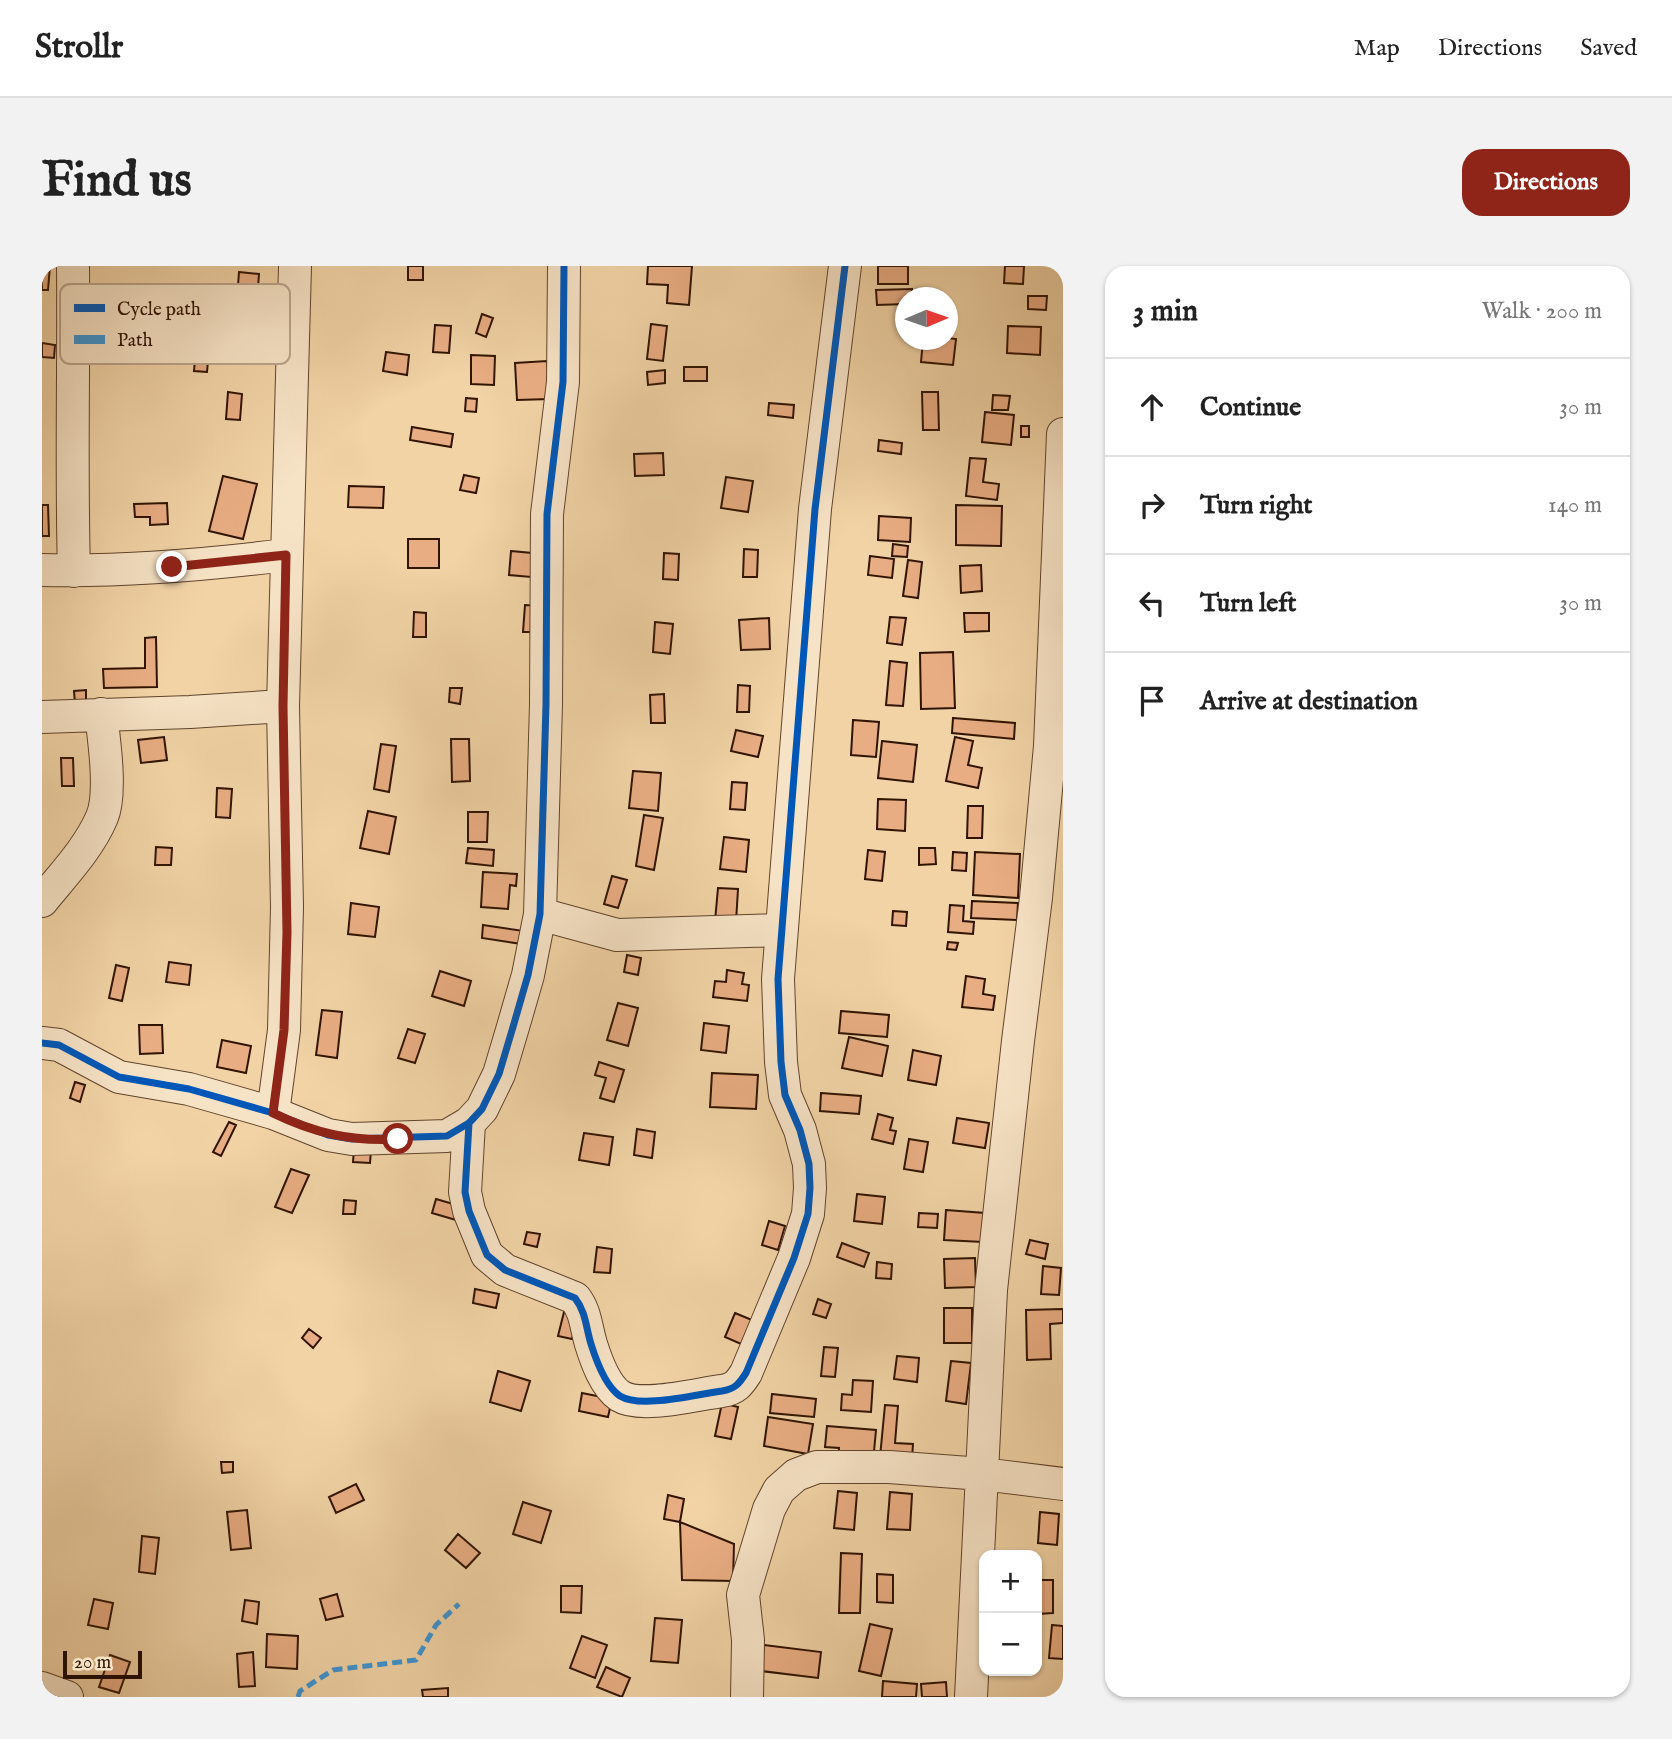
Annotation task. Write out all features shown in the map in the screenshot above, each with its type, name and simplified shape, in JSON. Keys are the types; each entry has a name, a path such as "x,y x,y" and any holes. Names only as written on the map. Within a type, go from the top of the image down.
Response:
{"street":[{"path":"73,266 73,284"},
{"path":"273,1113 284,1030 286,975 283,706 295,266"},
{"path":"42,1043 59,1045 119,1077 189,1089 273,1113 320,1133 352,1139 447,1136 469,1123 482,1109 499,1074 528,975 540,915 546,717 547,514 564,382 564,266"},
{"path":"469,1123 465,1192 469,1211 487,1255 505,1270 575,1298 585,1317 594,1354 608,1383 618,1395 646,1401 732,1389 746,1373 757,1348 794,1258 808,1214 809,1164 800,1130 785,1095 778,979 815,509 845,266"},
{"path":"74,571 71,483 75,364"},
{"path":"971,1697 991,1290 1036,898 1050,746 1063,435"},
{"path":"42,570 74,571 205,564 286,555"},
{"path":"42,717 283,706"},
{"path":"42,901 79,855 103,816 106,760 101,714"},
{"path":"540,915 617,935 780,930"},
{"path":"747,1697 748,1640 743,1595 769,1509 779,1490 796,1475 817,1466 889,1467 1063,1484"},
{"path":"42,1688 67,1697"}],"building":[{"path":"42,266 50,266 48,290 42,290"},
{"path":"408,266 423,266 423,280 408,280"},
{"path":"648,266 692,266 689,305 667,303 668,285 647,284"},
{"path":"878,266 908,266 908,284 878,284"},
{"path":"1005,266 1024,266 1023,284 1004,283"},
{"path":"239,272 259,274 258,284 238,284"},
{"path":"895,289 895,304 877,305 876,290"},
{"path":"1028,296 1047,296 1046,310 1028,309"},
{"path":"482,314 493,318 486,337 476,333"},
{"path":"651,324 667,326 663,361 647,359"},
{"path":"435,325 451,326 449,353 433,352"},
{"path":"1008,326 1041,327 1040,355 1007,353"},
{"path":"42,343 55,345 54,358 42,357"},
{"path":"922,350 955,350 953,365 921,362"},
{"path":"386,352 409,355 407,375 383,371"},
{"path":"471,355 495,356 494,385 471,384"},
{"path":"547,361 550,399 517,400 515,363"},
{"path":"195,364 208,364 207,372 194,371"},
{"path":"684,367 707,367 707,381 684,381"},
{"path":"665,370 665,383 648,385 647,372"},
{"path":"228,392 242,394 240,420 226,419"},
{"path":"922,392 938,392 939,430 923,430"},
{"path":"993,395 1010,396 1008,410 992,410"},
{"path":"466,398 477,399 476,412 465,411"},
{"path":"769,403 794,405 793,418 768,415"},
{"path":"985,412 1014,415 1011,445 982,442"},
{"path":"1021,426 1029,426 1029,437 1021,437"},
{"path":"412,427 453,434 451,447 410,440"},
{"path":"879,440 902,443 901,454 878,451"},
{"path":"663,453 664,475 635,476 634,454"},
{"path":"970,458 986,459 983,482 999,484 997,500 966,496"},
{"path":"464,475 479,478 476,493 460,490"},
{"path":"223,476 257,484 243,539 209,531"},
{"path":"726,477 753,481 748,512 721,508"},
{"path":"349,486 384,487 383,508 348,507"},
{"path":"167,503 168,524 150,525 150,517 135,517 134,504"},
{"path":"42,505 48,505 49,536 42,536"},
{"path":"956,505 1002,506 1001,546 956,545"},
{"path":"879,516 911,518 910,542 878,540"},
{"path":"408,539 439,539 439,568 408,568"},
{"path":"893,544 908,546 907,557 892,556"},
{"path":"744,549 758,550 757,577 743,577"},
{"path":"511,551 532,553 531,577 509,575"},
{"path":"664,553 679,554 678,580 663,579"},
{"path":"870,556 894,559 892,578 868,575"},
{"path":"908,560 922,562 918,598 903,596"},
{"path":"981,565 982,591 961,593 960,566"},
{"path":"525,605 539,606 538,632 523,632"},
{"path":"414,612 426,613 426,637 413,637"},
{"path":"964,613 989,613 989,631 965,632"},
{"path":"890,617 906,618 902,645 887,643"},
{"path":"769,618 770,649 741,650 739,620"},
{"path":"655,622 673,624 670,654 653,652"},
{"path":"156,637 157,687 104,688 103,669 145,668 145,638"},
{"path":"953,652 955,708 921,709 920,653"},
{"path":"890,661 907,663 903,706 886,705"},
{"path":"738,685 750,686 749,712 737,712"},
{"path":"450,688 462,688 460,704 449,702"},
{"path":"86,690 86,704 75,704 74,691"},
{"path":"664,694 665,723 651,723 650,695"},
{"path":"953,718 1015,723 1014,739 952,733"},
{"path":"853,720 879,722 876,757 851,755"},
{"path":"736,730 763,736 758,757 731,751"},
{"path":"164,737 167,760 141,763 138,740"},
{"path":"955,737 973,741 968,765 982,768 978,788 946,781"},
{"path":"451,739 469,739 470,781 452,782"},
{"path":"882,741 917,745 913,782 878,778"},
{"path":"381,744 396,746 389,792 374,789"},
{"path":"61,758 73,758 74,786 62,786"},
{"path":"633,771 661,773 658,811 629,808"},
{"path":"732,782 747,783 745,810 730,809"},
{"path":"217,788 232,789 230,818 216,817"},
{"path":"878,799 906,800 905,831 877,829"},
{"path":"968,806 983,806 982,838 967,838"},
{"path":"368,811 396,817 389,854 360,848"},
{"path":"468,812 488,812 487,842 468,842"},
{"path":"644,815 663,818 654,870 636,866"},
{"path":"724,837 749,840 746,872 720,869"},
{"path":"156,847 172,848 171,865 155,865"},
{"path":"468,848 494,850 493,866 466,863"},
{"path":"919,848 935,848 936,864 919,865"},
{"path":"868,850 885,852 882,881 865,879"},
{"path":"953,852 967,853 966,871 952,870"},
{"path":"975,852 1020,854 1018,898 973,895"},
{"path":"483,872 517,874 516,886 510,885 508,909 481,907"},
{"path":"612,876 627,880 618,908 604,904"},
{"path":"718,888 738,889 736,922 715,921"},
{"path":"972,901 1018,903 1017,920 971,918"},
{"path":"351,903 379,907 375,937 348,934"},
{"path":"950,905 964,906 963,921 974,922 973,934 948,932"},
{"path":"893,911 907,912 906,926 892,925"},
{"path":"483,925 524,931 522,944 482,938"},
{"path":"948,942 958,943 956,950 947,949"},
{"path":"627,955 641,958 638,975 624,972"},
{"path":"169,962 191,965 189,985 166,982"},
{"path":"116,965 129,968 122,1001 109,998"},
{"path":"727,970 744,973 742,984 749,985 747,1001 713,997 715,981 726,982"},
{"path":"440,971 471,981 464,1006 432,996"},
{"path":"966,976 985,979 983,994 995,996 993,1010 962,1007"},
{"path":"618,1003 638,1008 628,1046 607,1040"},
{"path":"322,1010 342,1012 337,1058 316,1055"},
{"path":"841,1011 889,1015 887,1037 839,1033"},
{"path":"704,1023 729,1026 726,1053 701,1050"},
{"path":"139,1025 162,1025 163,1053 140,1054"},
{"path":"408,1029 425,1034 415,1063 398,1058"},
{"path":"849,1037 888,1046 882,1076 842,1068"},
{"path":"222,1040 251,1046 246,1073 217,1067"},
{"path":"913,1050 941,1056 936,1085 908,1080"},
{"path":"599,1062 624,1070 614,1102 600,1098 606,1078 595,1075"},
{"path":"712,1073 758,1075 756,1109 710,1107"},
{"path":"75,1082 85,1085 80,1102 70,1098"},
{"path":"821,1093 861,1096 859,1114 820,1111"},
{"path":"878,1114 893,1118 890,1130 896,1131 893,1144 872,1139"},
{"path":"957,1118 989,1123 985,1148 953,1143"},
{"path":"229,1122 236,1125 221,1156 213,1152"},
{"path":"637,1129 655,1132 652,1158 634,1155"},
{"path":"584,1133 613,1137 609,1165 579,1160"},
{"path":"909,1139 928,1142 923,1172 904,1169"},
{"path":"354,1149 371,1150 370,1163 353,1162"},
{"path":"291,1169 309,1175 292,1213 275,1207"},
{"path":"857,1194 885,1197 882,1224 854,1221"},
{"path":"436,1199 460,1206 456,1220 432,1213"},
{"path":"344,1200 356,1201 355,1214 343,1214"},
{"path":"946,1210 985,1213 983,1242 944,1240"},
{"path":"919,1213 938,1214 937,1228 918,1227"},
{"path":"769,1221 785,1226 778,1250 762,1245"},
{"path":"527,1232 540,1234 537,1247 524,1244"},
{"path":"1030,1240 1048,1244 1045,1259 1026,1254"},
{"path":"842,1243 869,1253 864,1267 837,1257"},
{"path":"597,1247 612,1249 610,1273 594,1272"},
{"path":"975,1258 976,1287 945,1288 944,1259"},
{"path":"877,1262 892,1264 891,1279 876,1278"},
{"path":"1043,1266 1061,1268 1059,1295 1041,1294"},
{"path":"475,1289 499,1294 496,1308 473,1303"},
{"path":"818,1299 831,1304 826,1318 813,1314"},
{"path":"944,1308 972,1308 972,1343 944,1343"},
{"path":"1063,1309 1063,1323 1050,1324 1051,1359 1027,1360 1026,1310"},
{"path":"564,1312 579,1315 572,1339 558,1336"},
{"path":"735,1313 752,1320 741,1344 725,1337"},
{"path":"309,1329 321,1338 313,1348 302,1338"},
{"path":"824,1347 838,1348 835,1377 821,1376"},
{"path":"897,1356 919,1358 917,1382 894,1379"},
{"path":"951,1361 971,1363 966,1404 946,1401"},
{"path":"498,1371 530,1381 521,1411 490,1402"},
{"path":"853,1380 873,1381 871,1412 841,1410 842,1394 852,1395"},
{"path":"582,1393 612,1399 608,1417 579,1411"},
{"path":"772,1394 816,1399 814,1417 770,1413"},
{"path":"722,1403 738,1407 731,1439 715,1436"},
{"path":"885,1405 898,1406 895,1443 913,1444 912,1459 880,1457"},
{"path":"768,1417 813,1424 808,1454 764,1446"},
{"path":"827,1426 876,1430 873,1462 838,1459 839,1448 825,1447"},
{"path":"221,1462 233,1462 233,1472 222,1473"},
{"path":"356,1484 364,1500 336,1513 329,1497"},
{"path":"838,1491 857,1493 854,1530 834,1528"},
{"path":"890,1492 912,1494 910,1530 887,1529"},
{"path":"668,1495 684,1499 680,1522 664,1519"},
{"path":"523,1502 551,1511 541,1543 513,1534"},
{"path":"247,1510 251,1548 231,1550 227,1512"},
{"path":"1040,1512 1059,1514 1057,1545 1038,1543"},
{"path":"680,1522 734,1544 733,1581 682,1580"},
{"path":"458,1534 480,1553 466,1568 445,1550"},
{"path":"142,1536 159,1538 155,1574 139,1572"},
{"path":"841,1553 862,1554 860,1613 839,1613"},
{"path":"877,1574 893,1575 893,1603 877,1602"},
{"path":"1042,1580 1053,1580 1053,1613 1042,1614"},
{"path":"561,1586 582,1586 581,1613 561,1612"},
{"path":"337,1594 343,1616 326,1620 320,1599"},
{"path":"94,1599 113,1603 108,1629 88,1625"},
{"path":"245,1600 259,1602 257,1624 242,1621"},
{"path":"655,1618 682,1620 678,1663 651,1661"},
{"path":"870,1624 892,1629 881,1676 859,1671"},
{"path":"1052,1625 1063,1626 1063,1659 1049,1658"},
{"path":"267,1634 298,1636 297,1669 266,1667"},
{"path":"582,1636 607,1645 595,1678 570,1668"},
{"path":"764,1645 821,1652 818,1678 761,1671"},
{"path":"253,1652 255,1686 239,1687 237,1654"},
{"path":"110,1655 130,1662 119,1693 99,1687"},
{"path":"606,1667 630,1678 622,1697 597,1687"},
{"path":"883,1681 917,1684 916,1697 882,1697"},
{"path":"946,1682 947,1697 922,1697 921,1684"},
{"path":"448,1688 448,1697 423,1697 422,1690"}],"marked path":[{"path":"298,1697 300,1691 333,1670 416,1660 436,1625 459,1604"}],"cycle path":[{"path":"42,1043 59,1045 119,1077 189,1089 273,1113 328,1135 352,1139 447,1136 469,1123 482,1109 499,1074 513,1027 528,975 540,914 546,704 547,514 563,382 564,266"},
{"path":"469,1123 465,1192 469,1211 487,1255 505,1270 575,1298 584,1314 598,1365 615,1392 629,1400 655,1401 726,1390 739,1383 746,1373 794,1258 808,1214 809,1164 800,1130 785,1095 778,979 815,509 845,266"}],"route":[{"path":"172,567 286,555 283,706 287,932 284,1030 273,1113 328,1135 352,1139 398,1139"}]}
